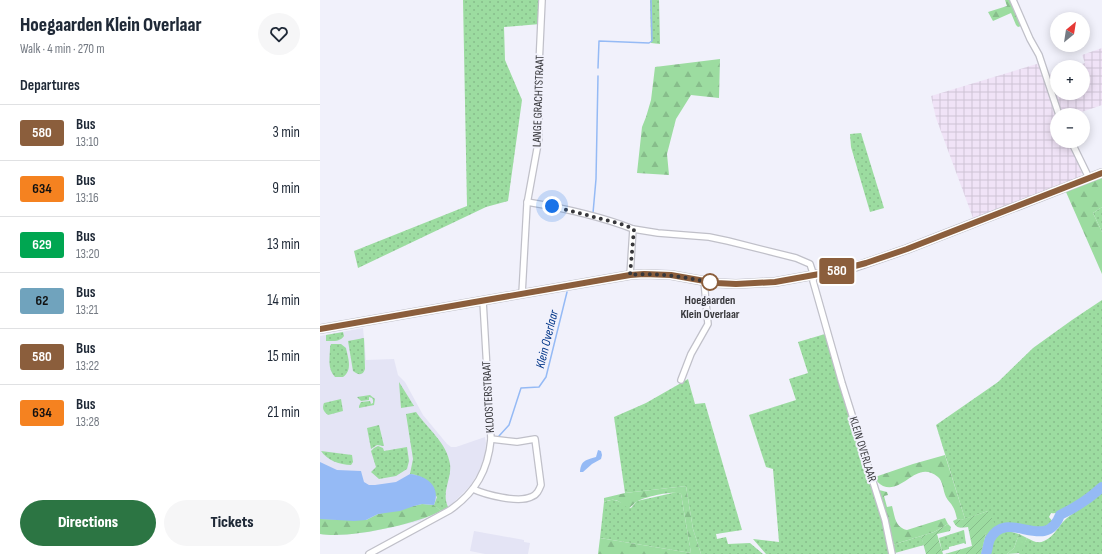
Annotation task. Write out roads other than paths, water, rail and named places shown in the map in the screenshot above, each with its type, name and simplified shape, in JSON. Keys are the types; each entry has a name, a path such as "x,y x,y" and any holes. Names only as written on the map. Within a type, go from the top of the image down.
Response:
{"main road":[{"path":"320,329 630,275 671,275 704,281 736,284 775,282 814,276 855,267 888,256 1102,173"}],"street":[{"name":"LANGE GRACHTSTRAAT","path":"522,294 527,202 539,138 539,65 542,0"},
{"path":"1013,0 1039,56 1057,108"},
{"path":"1075,148 1089,178"},
{"path":"527,202 565,209 634,229 658,233 709,237 747,245 806,262 812,268 814,276"},
{"path":"630,275 634,229"},
{"name":"KLEIN OVERLAAR","path":"814,276 813,281 842,383 885,520 892,554"},
{"path":"682,380 691,354 708,324 704,281"},
{"name":"KLOOSTERSTRAAT","path":"369,554 458,505 473,490 486,468 491,439 483,301"},
{"path":"473,490 520,499 533,496 539,491 541,485 536,439 517,442 491,439"}],"water":[{"path":"598,450 601,451 601,459 592,464 583,472 580,472 583,463 596,457"},
{"path":"320,462 337,470 361,471 364,482 369,485 396,482 410,474 422,477 434,488 436,499 434,505 422,504 400,511 378,514 366,520 354,521 320,519"}],"waterway":[{"path":"598,68 599,41 649,43 652,41 651,0"},
{"name":"Klein Overlaar","path":"593,213 596,179 598,76"},
{"name":"Klein Overlaar","path":"499,436 509,425 521,388 539,387 546,377 567,292"},
{"path":"986,554 990,539 998,530 1006,527 1045,531 1053,526 1060,515 1082,503 1102,487"}],"place":[{"name":"Hoegaarden Klein Overlaar","path":"710,282"}]}
